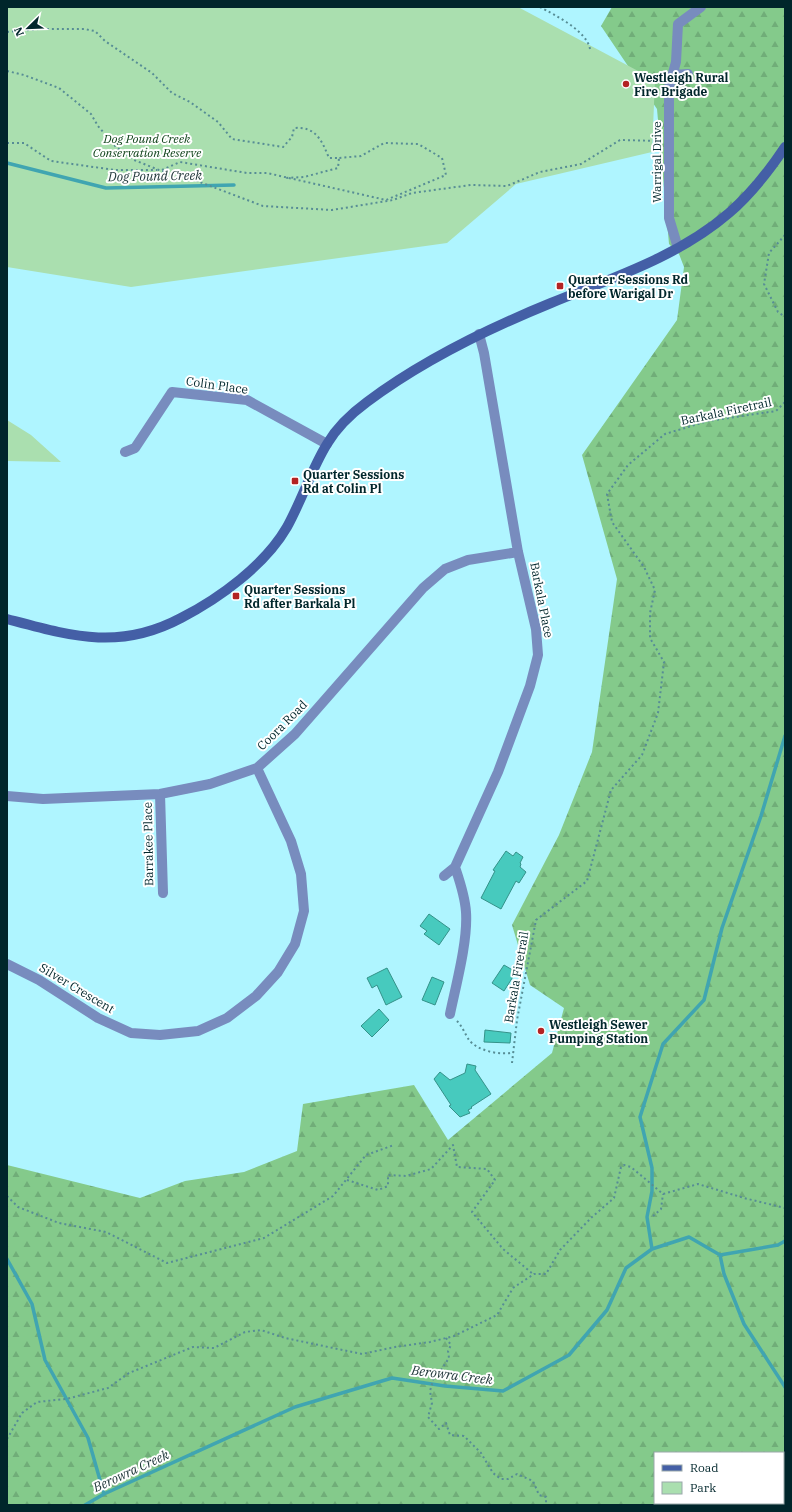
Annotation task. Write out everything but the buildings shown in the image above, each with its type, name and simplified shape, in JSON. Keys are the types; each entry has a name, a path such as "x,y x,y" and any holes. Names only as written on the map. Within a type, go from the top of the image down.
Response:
{"main road":[{"path":"7,619 63,634 92,638 124,638 153,631 182,618 245,576 268,555 286,527 327,444 341,425 368,401 428,362 479,334 610,279 678,248 713,226 742,200 763,177 785,147"}],"street":[{"name":"Warrigal Drive","path":"678,248 669,218 669,87 676,62 678,24 701,7"},
{"path":"672,75 688,74"},
{"name":"Barkala Place","path":"444,876 455,867 498,772 530,686 538,655 532,603 518,552 484,353 479,334"},
{"name":"Colin Place","path":"125,452 135,448 172,392 247,400 327,444"},
{"name":"Coora Road","path":"7,796 43,799 160,794 210,784 257,768 294,734 428,583 445,569 468,560 518,552"},
{"name":"Silver Crescent","path":"7,964 39,980 98,1018 131,1033 160,1035 198,1031 227,1018 256,996 278,972 295,944 304,911 301,874 291,841 257,768"},
{"name":"Barrakee Place","path":"160,794 162,893"},
{"path":"450,1014 458,976 466,912 463,891 455,867"}],"path":[{"path":"540,7 582,34 589,43 590,49"},
{"path":"7,32 40,29 84,29 95,31 106,41 152,73 172,93 190,102 218,122 232,139 283,147 292,137 294,128 312,130 320,138 329,158 361,156 384,143 418,144 442,158 446,175 386,200 267,173 247,173 180,162 160,170 115,170 51,161 24,143 7,142"},
{"path":"7,72 24,75 59,88 91,114 116,147 134,160 160,170 197,181 263,206 332,210 393,200 412,193 471,185 507,186 540,172 582,164 620,140 670,141"},
{"path":"286,178 304,177 338,168 339,158"},
{"path":"785,235 769,253 764,284 778,312 785,318"},
{"name":"Barkala Firetrail","path":"512,1063 517,1020 536,920 587,881 611,790 642,755 658,713 664,662 650,638 650,613 654,590 644,567 612,522 607,494 628,466 665,434 708,421 776,412 785,402"},
{"path":"450,1014 459,1022 470,1042 492,1053 514,1052"},
{"path":"7,1196 18,1207 59,1223 106,1232 166,1263 264,1238 334,1196 366,1155 394,1145"},
{"path":"346,1180 378,1190 388,1186 388,1175 406,1176 431,1169 453,1145 457,1167 487,1169 495,1180 472,1212 503,1249 534,1274"},
{"path":"7,1439 22,1413 37,1402 66,1399 108,1388 129,1373 193,1347 214,1348 245,1332 261,1330 285,1338 362,1354 454,1336 498,1315 513,1288 534,1274 546,1274 561,1249 592,1217 614,1198 621,1167 624,1165 631,1167 663,1194"},
{"path":"663,1194 698,1184 744,1198 785,1208"},
{"path":"653,1216 661,1209 663,1194"},
{"path":"446,1338 451,1345 448,1351 449,1358 439,1373 435,1373 430,1390 432,1403 428,1418 439,1429 446,1423 450,1435 464,1436 481,1453 494,1472 501,1479 508,1479 517,1474 533,1482 539,1495 546,1497 546,1505"}],"green space":[{"name":"Dog Pound Creek Conservation Reserve","path":"7,7 518,7 655,80 652,152 516,184 447,243 131,287 7,267"},
{"path":"612,7 785,7 785,1505 7,1505 7,1165 140,1198 185,1181 244,1172 297,1151 303,1104 414,1085 448,1140 552,1053 564,1008 530,985 512,925 559,835 592,752 617,579 582,455 677,320 684,267 679,254 669,244 657,109 601,26"},
{"path":"7,420 31,435 61,462 7,461"}],"waterway":[{"name":"Dog Pound Creek","path":"7,163 106,188 234,185"},
{"path":"652,1249 647,1217 652,1191 652,1168 640,1117 663,1044 704,1000 722,928 761,816 785,736"},
{"name":"Berowra Creek","path":"85,1505 104,1494 295,1407 392,1378 445,1386 503,1391 569,1355 607,1310 626,1268 652,1249 689,1237 720,1255 724,1274 744,1324 785,1387"},
{"path":"720,1255 778,1245 785,1241"},
{"path":"7,1259 32,1304 45,1360 88,1438 104,1494"}],"place":[{"name":"Westleigh Rural Fire Brigade","path":"626,84"},
{"name":"Quarter Sessions Rd before Warigal Dr","path":"560,286"},
{"name":"Quarter Sessions Rd at Colin Pl","path":"295,481"},
{"name":"Quarter Sessions Rd after Barkala Pl","path":"236,596"},
{"name":"Westleigh Sewer Pumping Station","path":"541,1031"}]}
